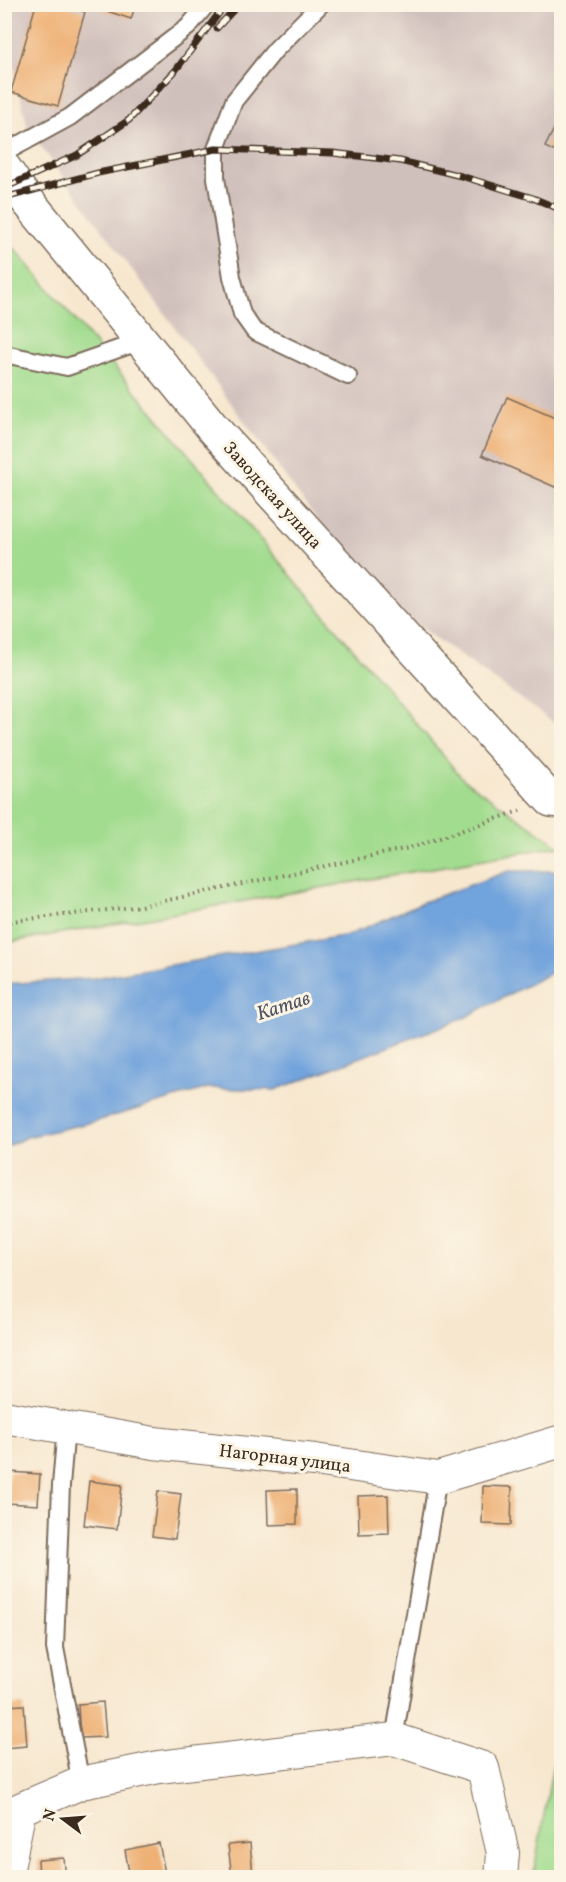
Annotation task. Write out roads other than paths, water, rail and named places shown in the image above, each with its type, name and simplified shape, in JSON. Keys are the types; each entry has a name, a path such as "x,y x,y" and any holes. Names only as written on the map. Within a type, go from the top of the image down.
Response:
{"street":[{"name":"Заводская улица","path":"4,168 22,194 213,428 556,801"},
{"name":"Нагорная улица","path":"4,1417 154,1443 315,1460 438,1478 561,1441"},
{"path":"6,1878 12,1809 81,1783 159,1767 394,1739 483,1768 503,1853 501,1878"}],"lane":[{"path":"4,153 70,117 188,27 207,4"},
{"path":"321,4 275,50 234,101 216,149 216,178 232,277 242,314 254,331 348,376"},
{"path":"4,354 67,367 141,341"},
{"path":"66,1428 61,1485 55,1648 81,1783"},
{"path":"394,1739 438,1478"}],"water":[{"name":"Катав","path":"509,871 561,871 561,969 464,1018 275,1090 208,1088 97,1121 27,1137 5,1147 5,984 94,978 349,935 423,902"}],"railway":[{"path":"4,188 77,155 129,120 175,71 226,4"},
{"path":"217,28 239,4"},
{"path":"4,198 98,173 216,149 333,153 400,161 461,176 533,198 562,210"}]}
